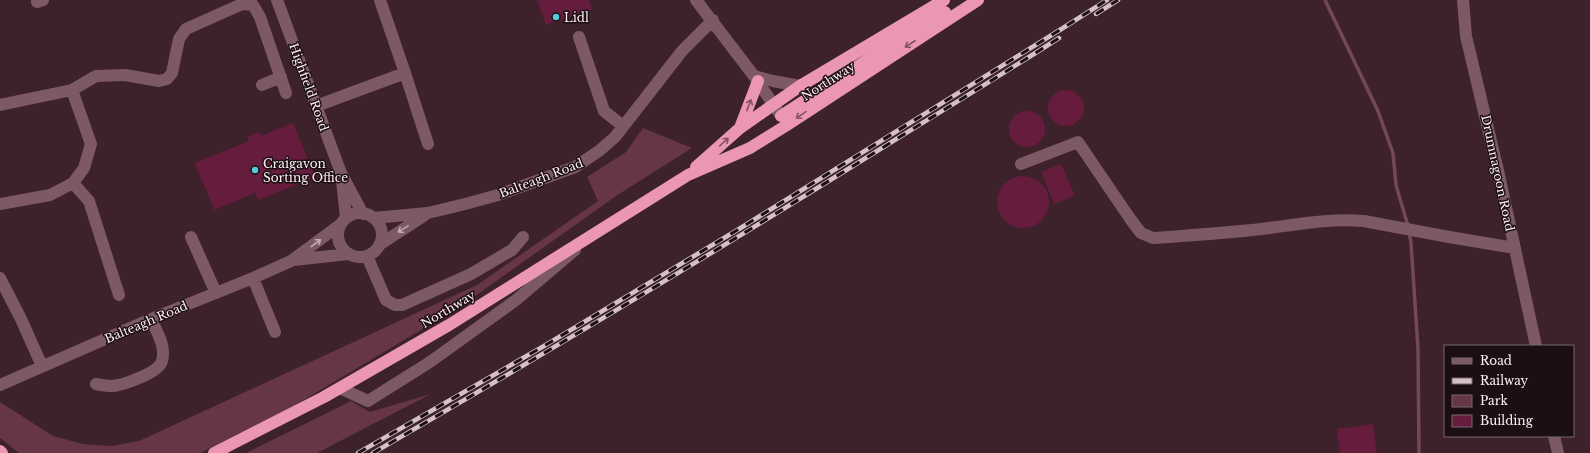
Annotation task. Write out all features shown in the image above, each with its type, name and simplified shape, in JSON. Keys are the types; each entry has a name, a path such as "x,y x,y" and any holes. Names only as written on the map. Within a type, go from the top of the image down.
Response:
{"highway":[{"name":"Northway","path":"688,175 740,128 773,104 800,86 944,0"},
{"name":"Northway","path":"214,453 340,388 450,325 688,175 750,148 784,121 978,0"},
{"path":"740,128 756,78"}],"street":[{"name":"Highfield Road","path":"277,0 341,173 368,216"},
{"path":"380,0 428,144"},
{"path":"696,0 713,20 756,78 784,121"},
{"name":"Drumnagoon Road","path":"1463,0 1466,36 1489,130 1536,345"},
{"path":"0,105 72,90 96,76 125,75 160,81 167,79 172,73 178,39 186,28 242,4 253,5 260,17 286,93"},
{"name":"Balteagh Road","path":"368,216 428,213 498,195 575,167 599,151 623,126 682,51 713,20"},
{"path":"579,37 604,111 623,126"},
{"path":"316,106 405,73"},
{"path":"262,85 281,77"},
{"path":"756,78 800,86"},
{"path":"0,204 50,195 73,183 84,168 91,144 72,90"},
{"path":"1021,164 1078,142 1130,220 1141,233 1153,238 1270,228 1326,220 1364,221 1515,248"},
{"name":"Highfield Road","path":"341,173 344,221"},
{"path":"73,183 89,201 118,295"},
{"name":"Balteagh Road","path":"379,245 428,213"},
{"path":"351,215 368,216 379,225 382,236 379,245 373,253 361,257 348,254 340,244 338,237 344,221 351,215"},
{"name":"Balteagh Road","path":"0,385 151,319 291,261 344,221"},
{"path":"340,388 368,401 430,362 516,300 594,234"},
{"path":"367,256 386,300 395,305 402,305 471,274 512,250 524,236"},
{"path":"192,237 216,293"},
{"name":"Balteagh Road","path":"291,261 348,254"},
{"path":"0,278 21,319 42,366"},
{"path":"253,278 275,332"},
{"path":"96,384 110,386 119,385 151,372 158,367 162,361 162,347 151,319"},
{"path":"1554,437 1558,453"}],"green space":[{"path":"643,128 692,148 616,196 461,306 287,410 200,453 19,453 0,438 0,402 53,436 83,444 111,446 139,441 477,285 598,201 587,177 626,152"},
{"path":"431,394 317,453 246,453 351,401 370,412"}],"building":[{"name":"Lidl","path":"537,0 589,0 592,9 546,25"},
{"path":"1066,90 1076,93 1081,98 1084,108 1081,118 1076,123 1066,126 1056,123 1051,118 1048,108 1051,98 1056,93"},
{"path":"1027,111 1037,114 1042,119 1045,129 1042,139 1037,144 1027,147 1017,144 1012,139 1009,129 1012,119 1017,114"},
{"name":"Craigavon Sorting Office","path":"293,123 315,177 258,200 255,193 214,210 195,163 249,141 247,137 260,132 261,136"},
{"path":"1061,164 1075,196 1054,204 1041,172"},
{"path":"1018,176 1028,176 1038,180 1045,187 1049,197 1049,207 1045,217 1038,224 1028,228 1018,228 1008,224 1001,217 997,207 997,197 1001,187 1008,180"},
{"path":"1373,424 1377,453 1340,453 1337,429"}],"waterway":[{"path":"1325,0 1378,111 1393,153 1396,185 1408,226"},
{"path":"1409,232 1418,348 1419,453"}],"railway":[{"path":"358,453 544,346 739,229 1107,0"},
{"path":"1096,14 1118,0"},
{"path":"373,453 703,258 1059,38"}],"place":[{"name":"Lidl","path":"556,17"},
{"name":"Craigavon Sorting Office","path":"255,170"}]}
